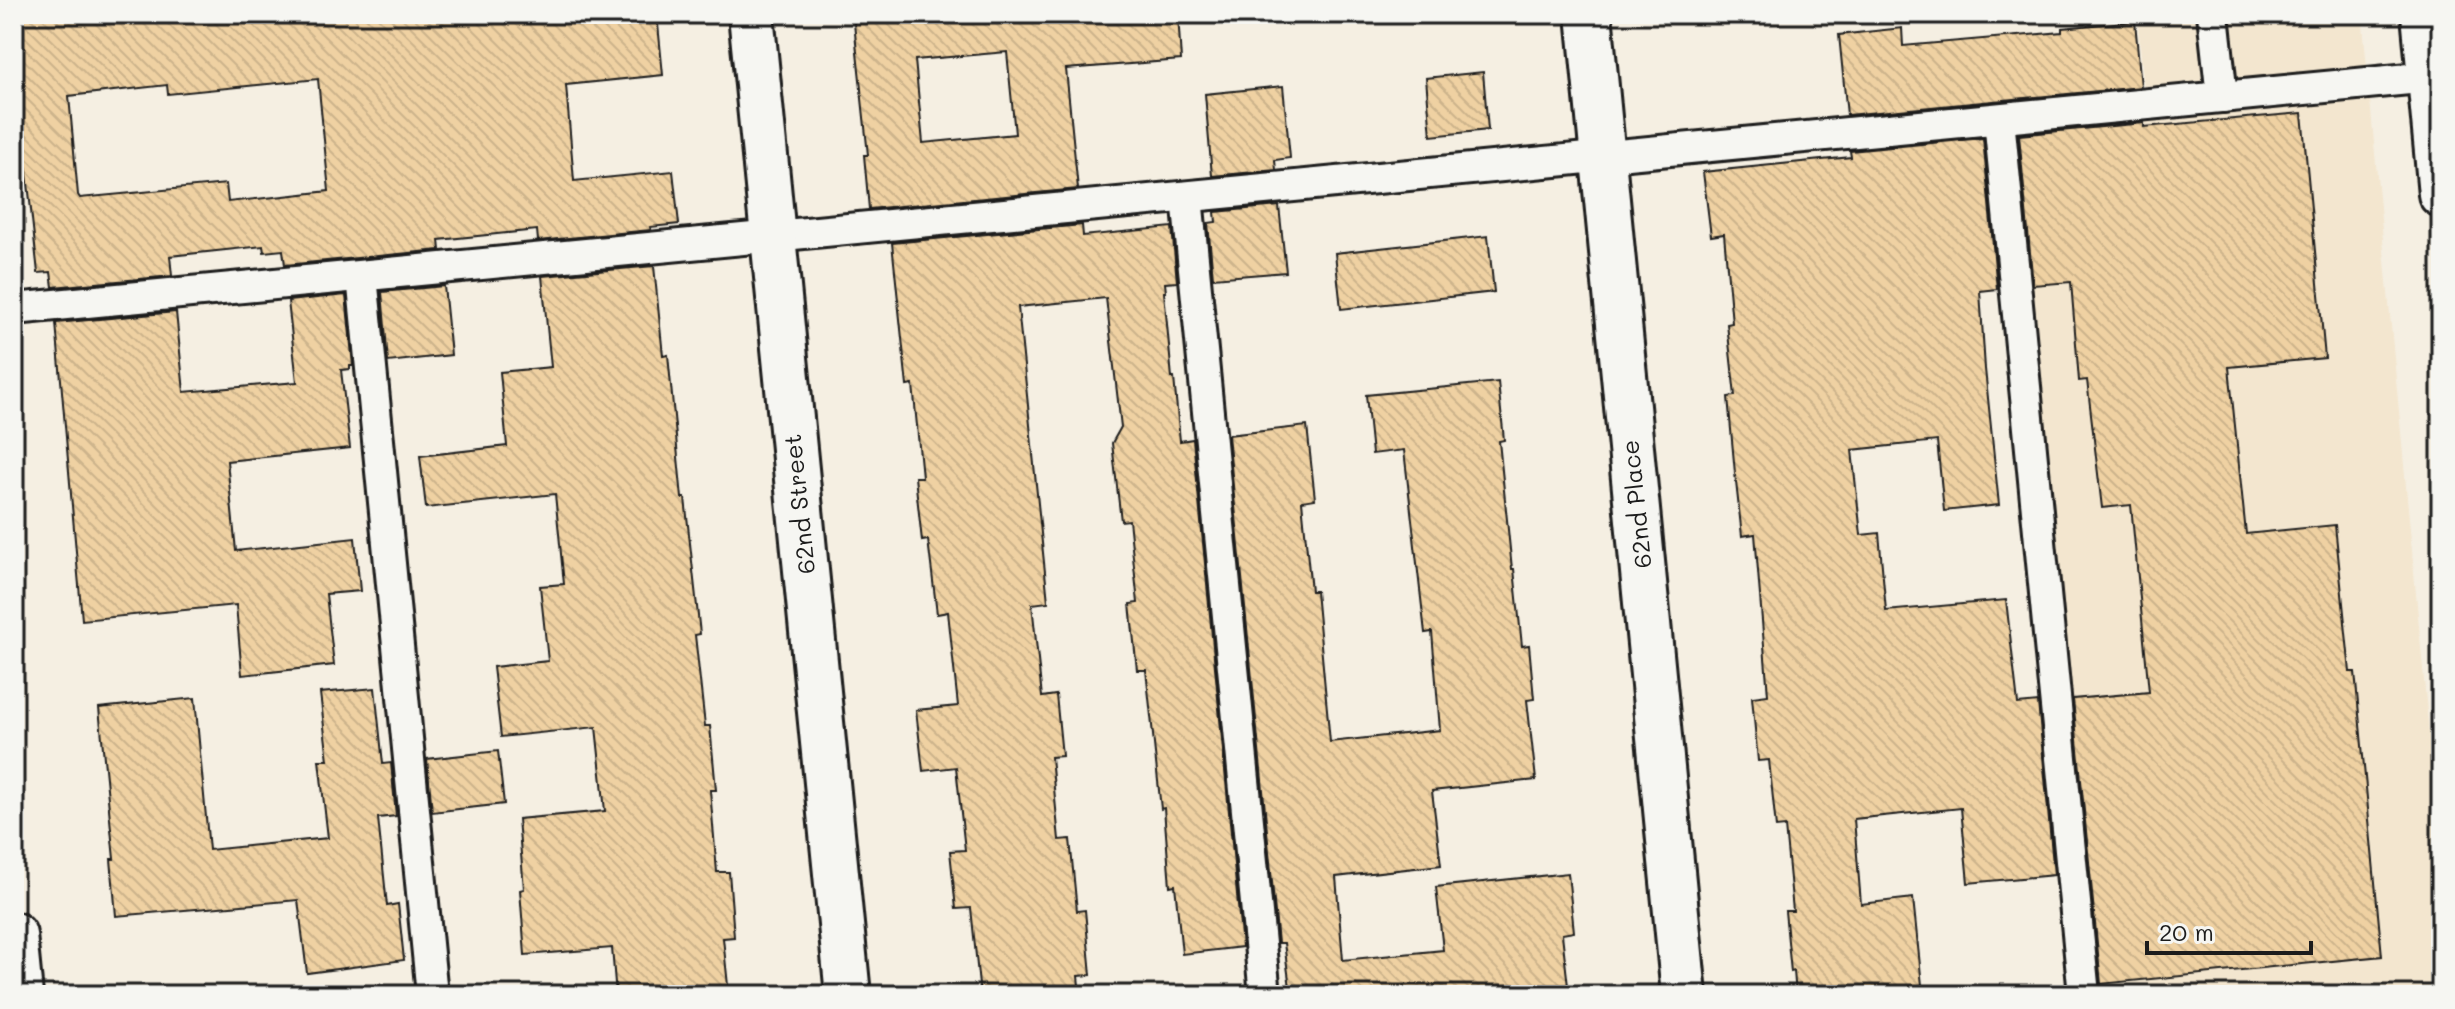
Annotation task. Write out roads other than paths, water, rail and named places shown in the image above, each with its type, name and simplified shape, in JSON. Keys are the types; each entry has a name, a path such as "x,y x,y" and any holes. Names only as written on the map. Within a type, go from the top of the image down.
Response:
{"street":[{"name":"62nd Street","path":"751,14 848,995"},
{"name":"62nd Place","path":"1589,14 1684,995"},
{"path":"2424,14 2441,194"},
{"path":"14,935 20,995"}],"lane":[{"path":"2213,14 2222,97"},
{"path":"14,309 2430,77"},
{"path":"1999,119 2084,995"},
{"path":"1187,197 1265,995"},
{"path":"362,276 432,995"}]}
